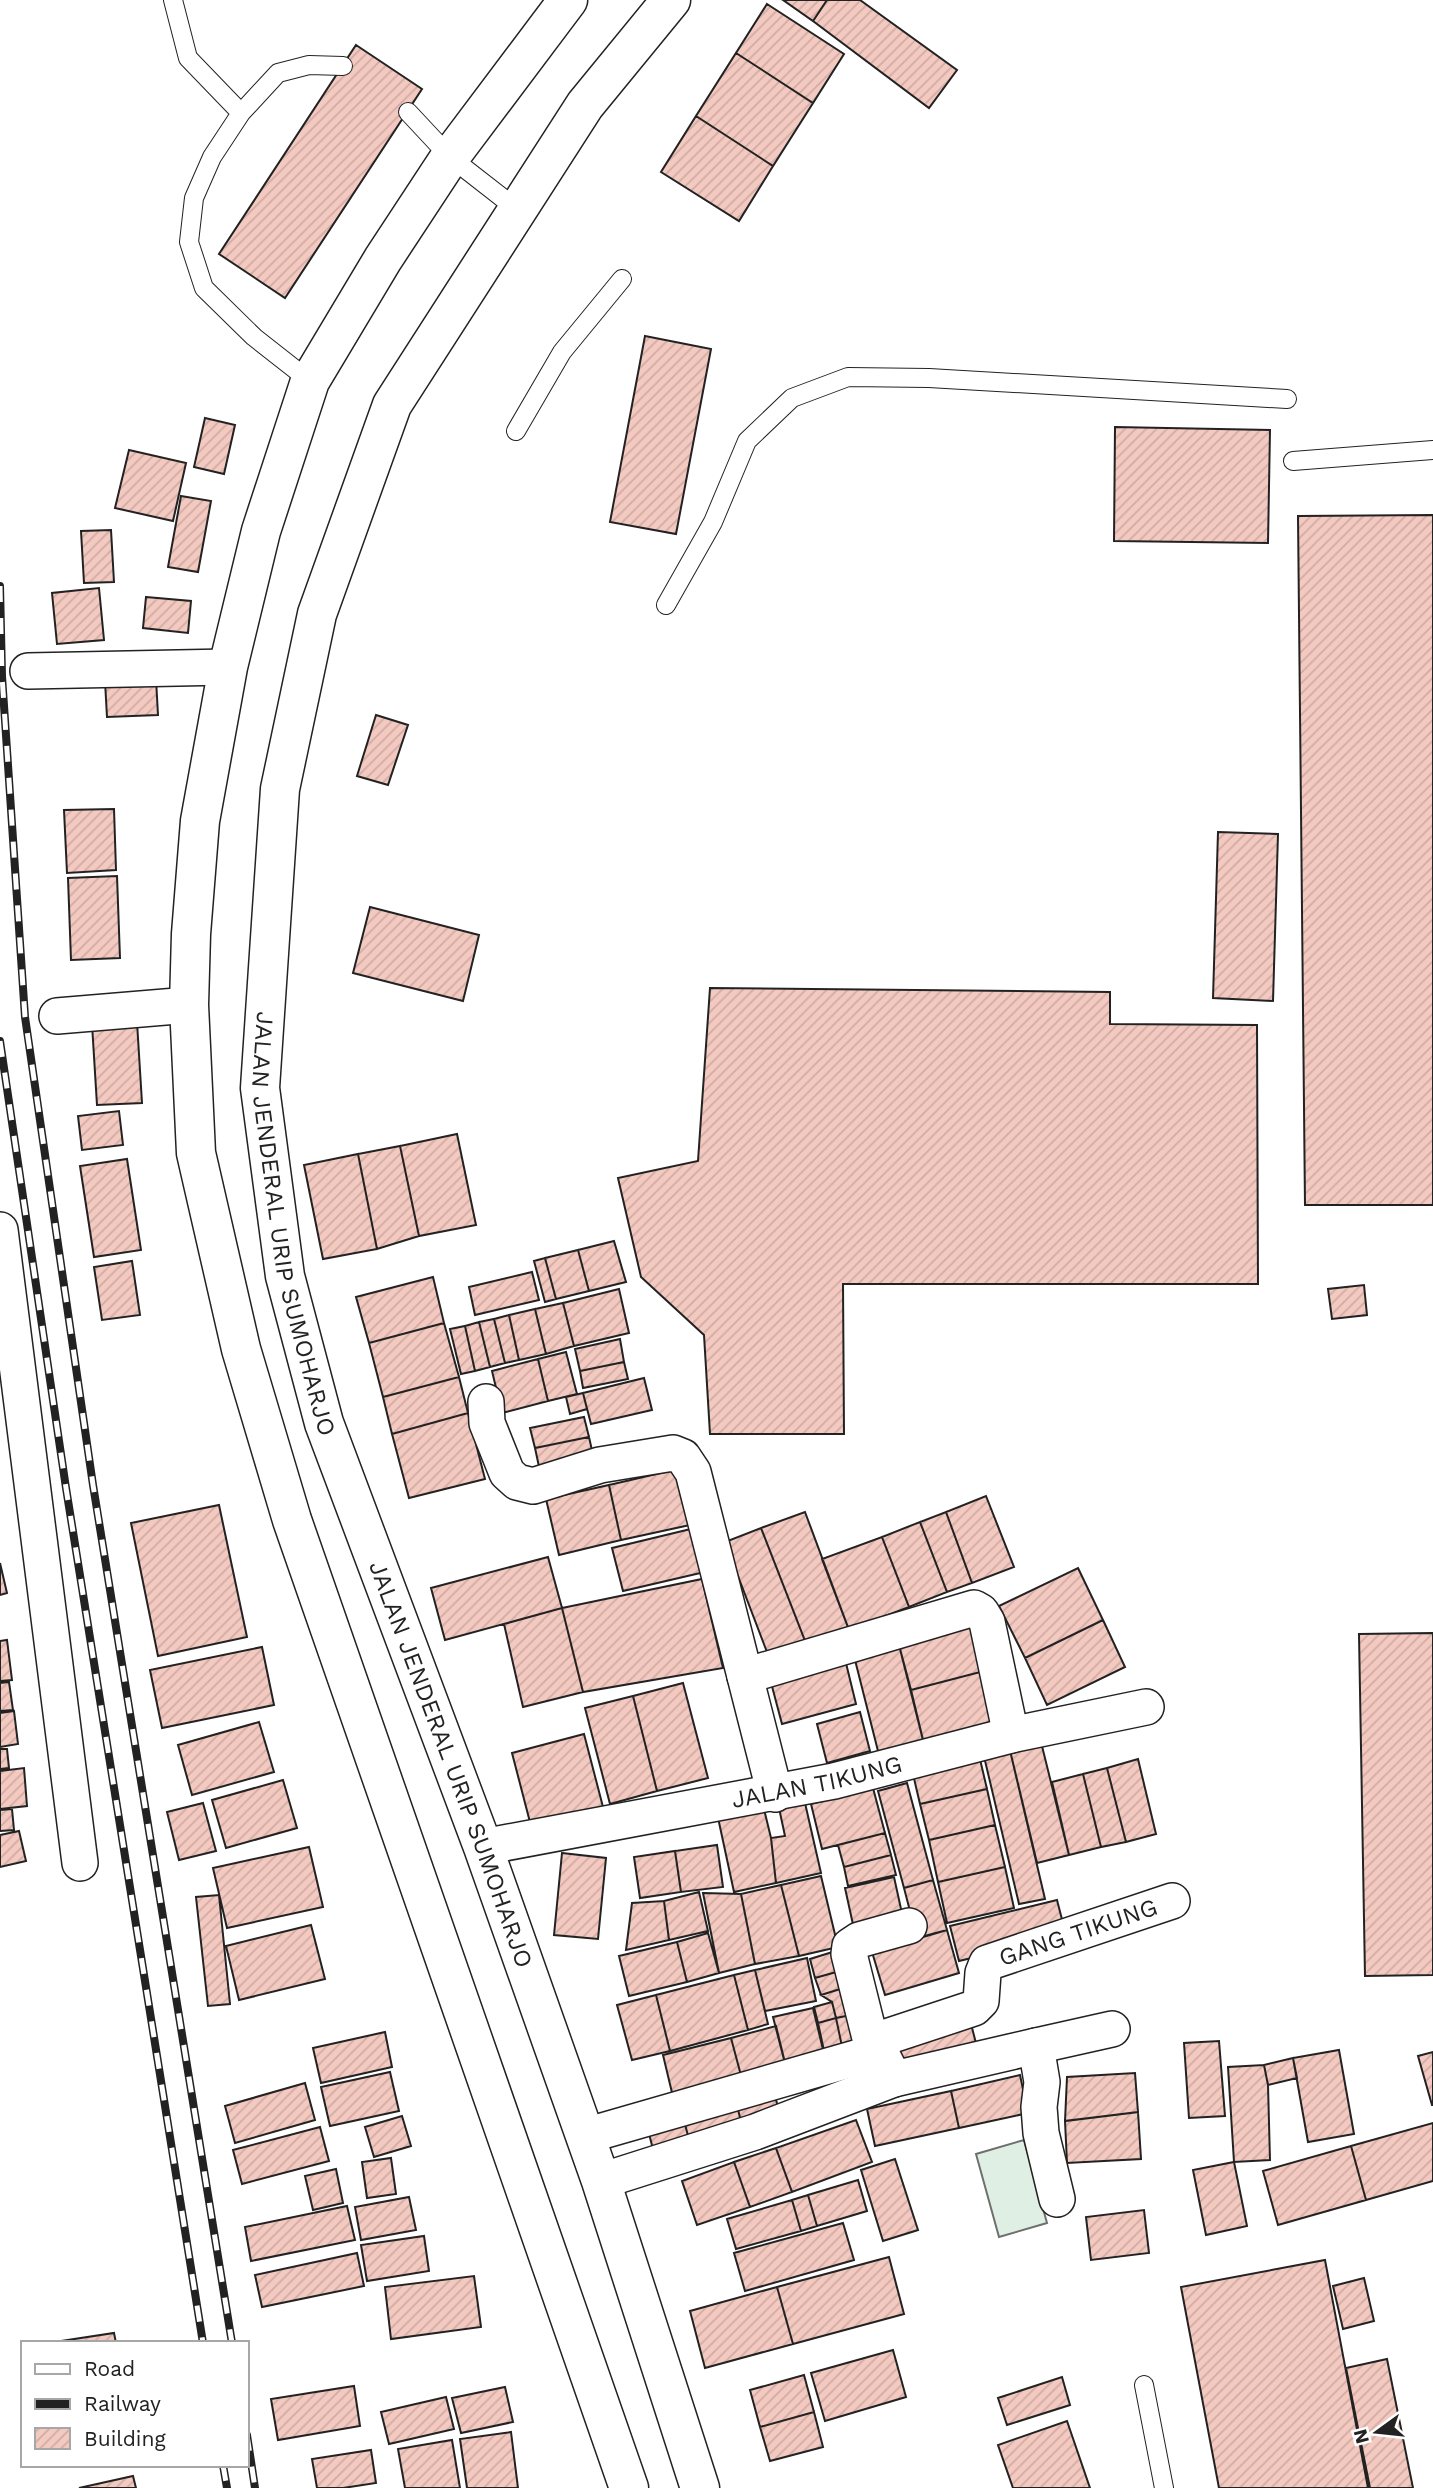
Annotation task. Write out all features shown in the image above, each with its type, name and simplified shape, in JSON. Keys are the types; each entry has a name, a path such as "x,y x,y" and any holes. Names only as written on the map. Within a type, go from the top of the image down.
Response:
{"highway":[{"path":"568,0 450,157 383,258 310,381 261,531 228,667 201,821 191,934 189,1005 196,1153 244,1362 292,1520 629,2488"},
{"name":"JALAN JENDERAL URIP SUMOHARJO","path":"671,0 585,105 392,405 317,614 280,789 260,1088 285,1276 324,1423 483,1847 601,2180 700,2488"}],"street":[{"path":"28,671 228,667"},
{"path":"57,1016 189,1005"},
{"path":"0,1230 80,1863"},
{"path":"486,1402 487,1423 508,1473 517,1482 533,1486 600,1465 673,1453 683,1457 693,1472 775,1794"},
{"path":"745,1676 974,1608 981,1612 987,1622 1011,1735"},
{"name":"JALAN TIKUNG","path":"483,1847 834,1782 1011,1735 1146,1707"},
{"name":"GANG TIKUNG","path":"882,2057 974,2008 981,2001 983,1973 987,1963 1172,1901"},
{"path":"882,2057 849,1955 850,1946 859,1940 909,1926"},
{"path":"585,2136 882,2057 1036,2046 1112,2029"},
{"path":"1036,2046 1042,2082 1039,2107 1041,2133 1057,2199"},
{"path":"601,2180 755,2132 882,2057"}],"lane":[{"path":"173,0 188,58 241,113"},
{"path":"310,381 254,337 204,288 189,242 194,198 212,156 241,113 278,73 309,65 343,66"},
{"path":"408,112 450,157 518,210"},
{"path":"516,431 562,352 622,279"},
{"path":"666,606 713,522 747,442 792,398 848,377 929,378 1287,399"},
{"path":"1293,461 1433,450"},
{"path":"1144,2385 1164,2488"}],"green space":[{"path":"1024,2140 1047,2223 999,2237 976,2154"}],"building":[{"path":"783,0 827,0 813,21"},
{"path":"827,0 860,0 957,70 929,108 813,21"},
{"path":"767,4 844,54 813,103 736,53"},
{"path":"356,45 422,89 285,298 219,254"},
{"path":"736,53 813,103 773,166 696,116"},
{"path":"696,116 773,166 739,221 661,172"},
{"path":"645,336 711,349 676,534 610,522"},
{"path":"205,418 235,425 224,474 194,467"},
{"path":"1115,427 1270,430 1268,543 1114,541"},
{"path":"129,450 186,463 173,521 115,508"},
{"path":"181,496 211,501 198,572 168,567"},
{"path":"1433,515 1433,1205 1305,1205 1298,516"},
{"path":"111,530 114,582 84,583 81,531"},
{"path":"99,588 104,640 57,644 52,593"},
{"path":"146,597 191,601 188,633 143,628"},
{"path":"156,679 158,715 107,717 105,681"},
{"path":"376,715 408,725 388,785 357,776"},
{"path":"114,809 116,870 67,873 64,810"},
{"path":"1218,832 1278,834 1273,1001 1213,998"},
{"path":"117,876 120,958 71,960 68,878"},
{"path":"370,907 479,935 463,1001 353,973"},
{"path":"710,988 1110,992 1110,1024 1257,1025 1258,1284 843,1284 844,1434 710,1434 704,1335 641,1277 618,1178 698,1161"},
{"path":"137,1022 142,1103 97,1105 92,1024"},
{"path":"119,1111 123,1145 82,1150 78,1116"},
{"path":"457,1134 476,1225 419,1236 400,1146"},
{"path":"400,1146 419,1236 377,1249 358,1154"},
{"path":"358,1154 377,1249 323,1259 304,1165"},
{"path":"127,1159 141,1250 94,1257 80,1166"},
{"path":"614,1241 626,1282 589,1291 578,1250"},
{"path":"578,1250 589,1291 556,1299 545,1258"},
{"path":"545,1258 556,1299 545,1302 534,1261"},
{"path":"132,1261 140,1315 102,1320 94,1267"},
{"path":"532,1272 539,1300 475,1315 469,1287"},
{"path":"433,1277 444,1323 369,1343 356,1297"},
{"path":"1364,1285 1367,1315 1332,1319 1328,1289"},
{"path":"619,1289 629,1333 574,1346 563,1303"},
{"path":"563,1303 574,1346 546,1354 535,1309"},
{"path":"535,1309 546,1354 519,1360 509,1315"},
{"path":"509,1315 519,1360 505,1363 494,1319"},
{"path":"494,1319 505,1363 490,1367 479,1322"},
{"path":"479,1322 490,1367 475,1371 465,1326"},
{"path":"444,1323 459,1377 383,1397 369,1343"},
{"path":"465,1326 475,1371 461,1374 450,1329"},
{"path":"620,1339 624,1362 580,1371 575,1349"},
{"path":"566,1352 577,1394 548,1401 538,1359"},
{"path":"538,1359 548,1401 502,1413 492,1371"},
{"path":"624,1362 628,1379 583,1388 580,1371"},
{"path":"459,1377 468,1413 392,1434 383,1397"},
{"path":"644,1378 652,1410 591,1424 583,1393"},
{"path":"583,1393 587,1409 570,1414 566,1397"},
{"path":"468,1413 485,1479 409,1498 392,1434"},
{"path":"584,1417 589,1437 535,1448 530,1428"},
{"path":"589,1437 595,1464 541,1476 535,1448"},
{"path":"678,1469 690,1525 621,1540 609,1485"},
{"path":"609,1485 621,1540 559,1555 546,1499"},
{"path":"986,1496 1014,1567 972,1583 946,1512"},
{"path":"219,1505 247,1637 158,1656 131,1523"},
{"path":"805,1512 849,1630 807,1646 761,1528"},
{"path":"946,1512 972,1583 947,1592 920,1522"},
{"path":"920,1522 947,1592 909,1607 882,1537"},
{"path":"699,1527 709,1571 623,1591 612,1548"},
{"path":"761,1528 807,1646 770,1660 725,1542"},
{"path":"882,1537 909,1607 849,1630 822,1559"},
{"path":"548,1557 562,1608 445,1640 431,1588"},
{"path":"0,1563 7,1593 0,1595"},
{"path":"1078,1568 1103,1620 1025,1658 999,1606"},
{"path":"702,1579 723,1668 583,1692 562,1608"},
{"path":"562,1608 583,1692 523,1707 504,1624"},
{"path":"1103,1620 1125,1667 1047,1705 1025,1658"},
{"path":"977,1624 988,1670 911,1690 899,1645"},
{"path":"1433,1633 1433,1975 1365,1976 1359,1634"},
{"path":"7,1640 12,1680 0,1681 0,1641"},
{"path":"899,1645 924,1744 879,1755 854,1656"},
{"path":"262,1647 274,1705 162,1728 150,1670"},
{"path":"844,1655 856,1704 782,1724 769,1675"},
{"path":"988,1670 1002,1724 924,1744 911,1690"},
{"path":"9,1682 13,1710 0,1711 0,1683"},
{"path":"683,1683 708,1778 657,1791 633,1696"},
{"path":"633,1696 657,1791 610,1804 585,1708"},
{"path":"14,1711 18,1744 0,1747 0,1713"},
{"path":"860,1712 870,1751 827,1763 817,1724"},
{"path":"259,1722 274,1772 192,1795 178,1745"},
{"path":"584,1734 603,1807 531,1826 512,1753"},
{"path":"1039,1734 1069,1855 1037,1863 1008,1742"},
{"path":"1008,1742 1045,1899 1019,1904 982,1748"},
{"path":"0,1749 7,1749 9,1768 0,1769"},
{"path":"979,1755 987,1789 920,1804 912,1770"},
{"path":"1138,1759 1156,1834 1126,1842 1107,1768"},
{"path":"24,1768 27,1806 0,1809 0,1771"},
{"path":"1107,1768 1126,1842 1101,1847 1083,1774"},
{"path":"1083,1774 1101,1847 1069,1855 1052,1782"},
{"path":"283,1780 297,1828 226,1848 212,1800"},
{"path":"907,1783 933,1880 904,1888 878,1791"},
{"path":"873,1788 885,1833 822,1849 811,1804"},
{"path":"987,1789 995,1825 929,1840 920,1804"},
{"path":"203,1803 216,1851 179,1860 167,1812"},
{"path":"805,1803 821,1873 776,1883 771,1838 785,1836 779,1808"},
{"path":"763,1805 771,1838 776,1883 734,1892 717,1813"},
{"path":"12,1809 14,1830 0,1831 0,1810"},
{"path":"995,1825 1005,1867 938,1882 929,1840"},
{"path":"19,1831 26,1861 0,1867 0,1835"},
{"path":"885,1833 891,1855 844,1867 838,1845"},
{"path":"717,1845 723,1887 681,1892 675,1851"},
{"path":"309,1847 323,1907 227,1928 213,1868"},
{"path":"675,1851 681,1892 640,1898 634,1857"},
{"path":"562,1853 606,1858 598,1939 554,1935"},
{"path":"891,1855 896,1875 848,1886 844,1867"},
{"path":"1005,1867 1014,1908 947,1923 938,1882"},
{"path":"821,1876 838,1947 799,1956 781,1885"},
{"path":"894,1877 903,1918 854,1929 845,1888"},
{"path":"933,1880 947,1930 917,1938 904,1888"},
{"path":"781,1885 799,1956 755,1964 741,1894"},
{"path":"699,1892 708,1931 669,1940 664,1901"},
{"path":"703,1893 741,1894 755,1964 719,1973"},
{"path":"219,1895 230,2004 208,2006 196,1897"},
{"path":"1057,1900 1066,1935 959,1961 950,1926"},
{"path":"664,1901 669,1940 626,1950 632,1903"},
{"path":"311,1925 325,1979 239,2000 226,1946"},
{"path":"947,1930 959,1973 885,1995 872,1952"},
{"path":"708,1933 719,1973 687,1982 677,1942"},
{"path":"677,1942 687,1982 629,1996 619,1956"},
{"path":"842,1949 847,1969 815,1978 810,1959"},
{"path":"807,1958 816,2001 765,2011 755,1970"},
{"path":"847,1969 853,1985 821,1995 815,1978"},
{"path":"755,1970 768,2024 748,2030 734,1975"},
{"path":"734,1975 748,2030 670,2051 656,1995"},
{"path":"853,1985 861,2013 836,2018 832,2002 821,1995"},
{"path":"656,1995 670,2051 632,2060 617,2005"},
{"path":"832,2002 836,2018 818,2023 814,2007"},
{"path":"813,2008 826,2062 787,2071 773,2017"},
{"path":"861,2013 869,2051 844,2056 836,2018"},
{"path":"969,2016 979,2055 896,2076 886,2037"},
{"path":"836,2018 844,2056 826,2060 818,2023"},
{"path":"776,2026 787,2071 743,2083 731,2038"},
{"path":"385,2032 392,2067 321,2083 313,2048"},
{"path":"731,2038 743,2083 674,2101 663,2055"},
{"path":"1219,2041 1225,2116 1189,2118 1184,2043"},
{"path":"1339,2050 1354,2134 1308,2142 1293,2058"},
{"path":"1433,2052 1433,2105 1432,2105 1418,2056"},
{"path":"1293,2058 1297,2078 1268,2085 1264,2065"},
{"path":"1264,2065 1268,2085 1270,2160 1234,2162 1228,2067"},
{"path":"390,2072 399,2111 330,2126 321,2087"},
{"path":"1135,2073 1138,2112 1065,2121 1067,2077"},
{"path":"1020,2075 1028,2113 959,2128 951,2091"},
{"path":"305,2083 315,2120 235,2143 225,2106"},
{"path":"773,2088 781,2119 744,2133 735,2098"},
{"path":"951,2091 959,2128 875,2146 867,2109"},
{"path":"735,2098 744,2133 691,2147 682,2113"},
{"path":"1138,2112 1141,2159 1067,2163 1065,2121"},
{"path":"682,2113 691,2147 655,2157 646,2122"},
{"path":"402,2116 411,2146 374,2157 365,2127"},
{"path":"856,2120 872,2162 792,2192 776,2148"},
{"path":"1433,2123 1433,2181 1366,2200 1351,2146"},
{"path":"320,2127 329,2161 242,2184 233,2150"},
{"path":"1351,2146 1366,2200 1278,2225 1263,2171"},
{"path":"776,2148 792,2192 750,2207 734,2162"},
{"path":"391,2158 396,2194 367,2198 362,2162"},
{"path":"895,2159 918,2230 883,2241 861,2170"},
{"path":"734,2162 750,2207 697,2225 682,2181"},
{"path":"1234,2162 1247,2226 1206,2235 1193,2170"},
{"path":"336,2169 343,2203 313,2210 305,2176"},
{"path":"858,2180 867,2211 817,2226 808,2195"},
{"path":"808,2195 817,2226 801,2231 792,2200"},
{"path":"409,2197 416,2230 361,2240 355,2207"},
{"path":"792,2200 801,2231 736,2249 727,2219"},
{"path":"347,2206 355,2240 251,2261 245,2227"},
{"path":"1144,2210 1149,2253 1091,2260 1086,2217"},
{"path":"843,2223 854,2260 745,2291 734,2253"},
{"path":"424,2236 429,2271 367,2281 361,2245"},
{"path":"357,2253 364,2286 262,2307 255,2275"},
{"path":"889,2257 904,2314 793,2344 777,2287"},
{"path":"1325,2260 1368,2488 1219,2488 1181,2287"},
{"path":"474,2276 481,2327 391,2339 385,2287"},
{"path":"1364,2278 1374,2321 1343,2329 1333,2286"},
{"path":"777,2287 793,2344 705,2368 690,2311"},
{"path":"114,2333 116,2341 61,2341"},
{"path":"893,2350 906,2397 825,2421 811,2373"},
{"path":"1387,2359 1413,2488 1370,2488 1346,2368"},
{"path":"804,2375 814,2412 760,2427 750,2390"},
{"path":"1062,2377 1070,2405 1007,2425 998,2398"},
{"path":"354,2386 360,2426 278,2440 271,2399"},
{"path":"505,2387 513,2422 461,2433 452,2398"},
{"path":"446,2397 454,2429 389,2444 381,2412"},
{"path":"814,2412 823,2447 770,2461 760,2427"},
{"path":"1067,2421 1090,2488 1013,2488 998,2445"},
{"path":"511,2432 518,2488 467,2488 460,2439"},
{"path":"452,2440 460,2488 405,2488 398,2449"},
{"path":"371,2450 376,2483 343,2488 317,2488 312,2459"},
{"path":"133,2476 136,2488 79,2488"}],"railway":[{"path":"0,586 2,676 25,1017 93,1485 232,2341"},
{"path":"0,1041 66,1488 203,2341"},
{"path":"248,2442 255,2488"},
{"path":"223,2467 227,2488"}]}
